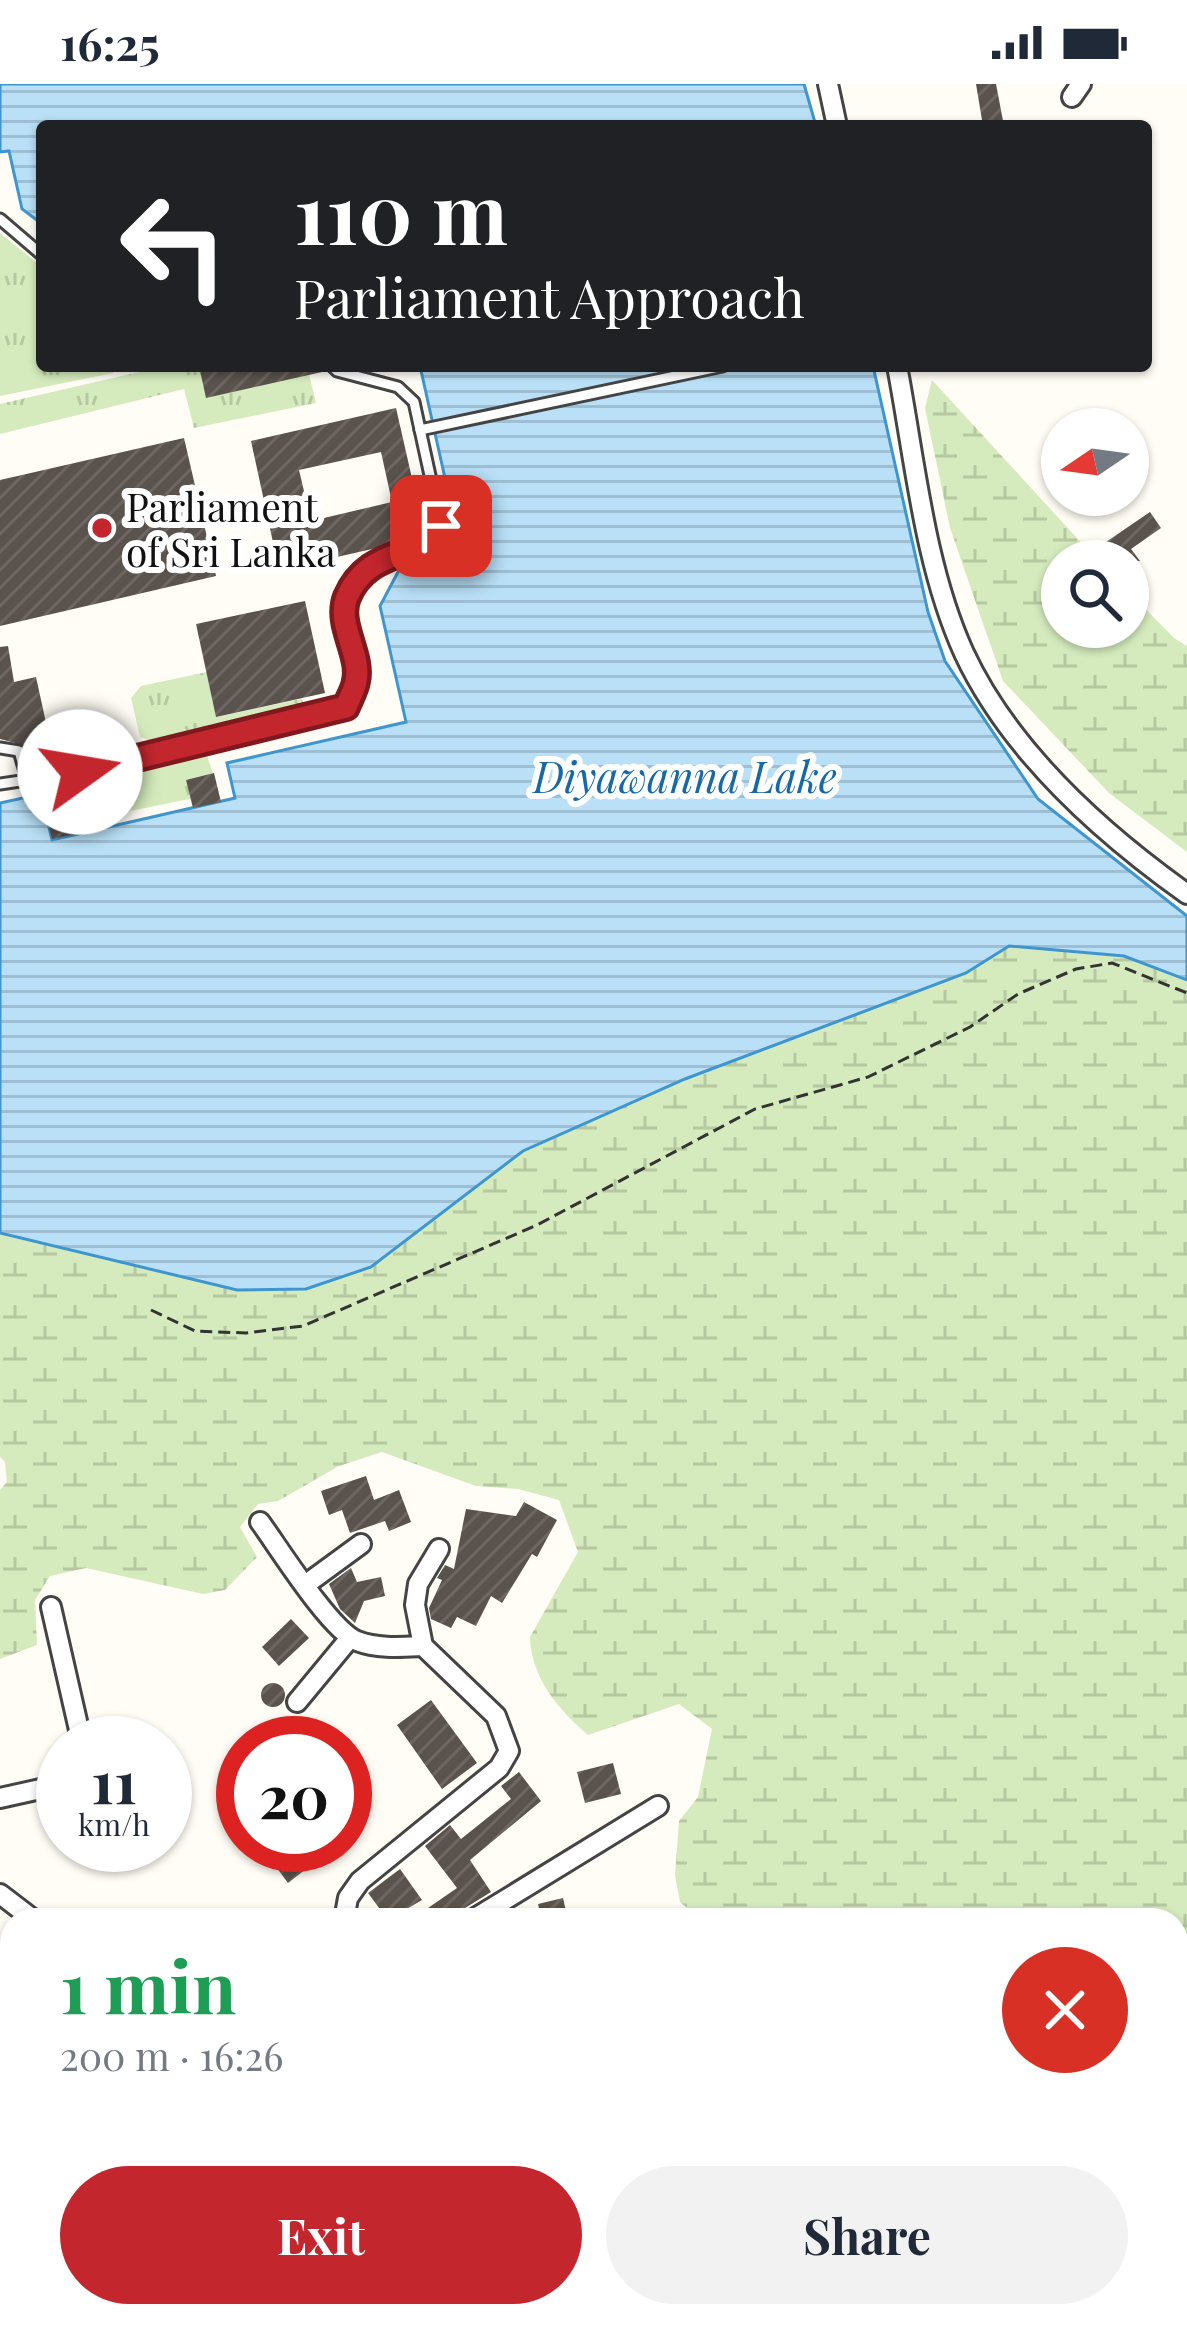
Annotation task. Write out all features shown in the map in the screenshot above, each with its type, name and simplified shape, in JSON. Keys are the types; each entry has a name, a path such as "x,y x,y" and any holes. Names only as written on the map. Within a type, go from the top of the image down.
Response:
{"street":[{"path":"828,84 836,120"},
{"path":"898,372 932,548 963,651 991,703 1099,824 1129,853 1187,894"},
{"path":"260,1522 350,1638 374,1647 423,1646"},
{"path":"305,1585 361,1544"},
{"path":"346,1908 360,1881 499,1768 509,1751 496,1716 423,1646 415,1605 418,1584 439,1549"},
{"path":"51,1607 76,1716"},
{"path":"297,1702 350,1638"},
{"path":"0,1798 36,1790"},
{"path":"492,1908 658,1806"}],"lane":[{"path":"0,219 36,250"},
{"path":"0,784 145,757 346,707 358,677 347,638 345,600 365,570 385,556 433,539 441,526 425,429 413,402 398,387 341,372"},
{"path":"425,429 695,372"},
{"path":"0,748 19,751 27,779"}],"path":[{"path":"151,1310 195,1331 246,1333 303,1326 537,1225 755,1109 868,1077 970,1027 1018,994 1076,969 1112,963 1187,993"}],"green space":[{"path":"0,233 36,262 36,372 113,373 0,396"},
{"path":"139,372 308,372 316,403 194,428 184,389 0,434 0,404"},
{"path":"932,380 1041,499 1041,516 1057,516 1079,540 1041,540 1041,648 1149,648 1149,612 1187,646 1187,852 1109,793 1003,681 950,528 925,408"},
{"path":"207,672 217,717 301,699 305,704 299,711 160,744 140,737 131,698 141,686"},
{"path":"207,755 219,793 71,823 64,788"},
{"path":"1009,946 1124,956 1187,980 1187,1908 687,1908 680,1902 675,1875 679,1821 698,1797 712,1729 679,1704 588,1735 548,1692 535,1666 530,1637 578,1552 559,1500 518,1489 476,1486 382,1452 339,1466 278,1501 258,1504 240,1527 257,1557 225,1590 203,1594 86,1568 50,1576 35,1600 37,1645 0,1659 0,1490 7,1482 0,1457 0,1233 237,1290 372,1267 523,1151 685,1079 966,973"}],"water":[{"path":"0,84 804,84 814,120 36,120 36,220 22,209 9,151 0,152"},
{"name":"Diyawanna Lake","path":"421,372 874,372 928,612 945,661 1038,799 1187,916 1187,980 1124,956 1009,946 966,973 685,1079 523,1151 371,1267 306,1289 237,1290 0,1233 0,803 41,794 52,840 235,798 227,763 406,722 380,606 408,553 459,541"}],"building":[{"path":"976,84 996,84 1003,120 982,120"},
{"path":"200,372 322,372 206,398"},
{"path":"396,408 424,531 399,543 279,570 251,441","holes":["381,452 392,502 311,521 299,470"]},
{"name":"Parliament of Sri Lanka","path":"184,438 216,576 0,626 0,480"},
{"path":"1149,516 1161,528 1144,540 1109,540"},
{"path":"305,601 325,693 216,717 196,624"},
{"path":"8,646 14,682 36,677 50,741 27,746 0,739 0,647"},
{"path":"214,773 221,802 193,808 186,780"},
{"path":"73,804 80,833 52,839 45,811"},
{"path":"366,1476 374,1500 399,1490 411,1522 389,1531 385,1521 350,1533 342,1510 329,1515 321,1491"},
{"path":"524,1502 557,1520 537,1557 532,1554 502,1603 491,1596 476,1626 457,1617 451,1628 431,1619 429,1608 442,1580 437,1578 445,1565 454,1569 466,1509 516,1516"},
{"path":"351,1568 357,1582 381,1577 385,1596 364,1601 355,1623 340,1609 329,1584"},
{"path":"291,1619 309,1638 279,1666 262,1647"},
{"path":"273,1683 285,1695 273,1707 261,1695"},
{"path":"431,1700 477,1763 442,1789 397,1725"},
{"path":"613,1763 621,1794 585,1803 577,1772"},
{"path":"519,1772 541,1801 470,1860 491,1892 465,1908 428,1908 457,1888 425,1846 450,1825 461,1839 511,1799 501,1786"},
{"path":"400,1869 422,1900 408,1908 379,1908 368,1893"},
{"path":"280,1872 302,1872 288,1883"},
{"path":"563,1898 565,1908 539,1908 538,1904"}],"place":[{"name":"Parliament of Sri Lanka","path":"102,528"}],"route":[{"path":"80,772 346,707 358,677 347,638 345,600 365,570 385,556 433,539 441,526"}]}
